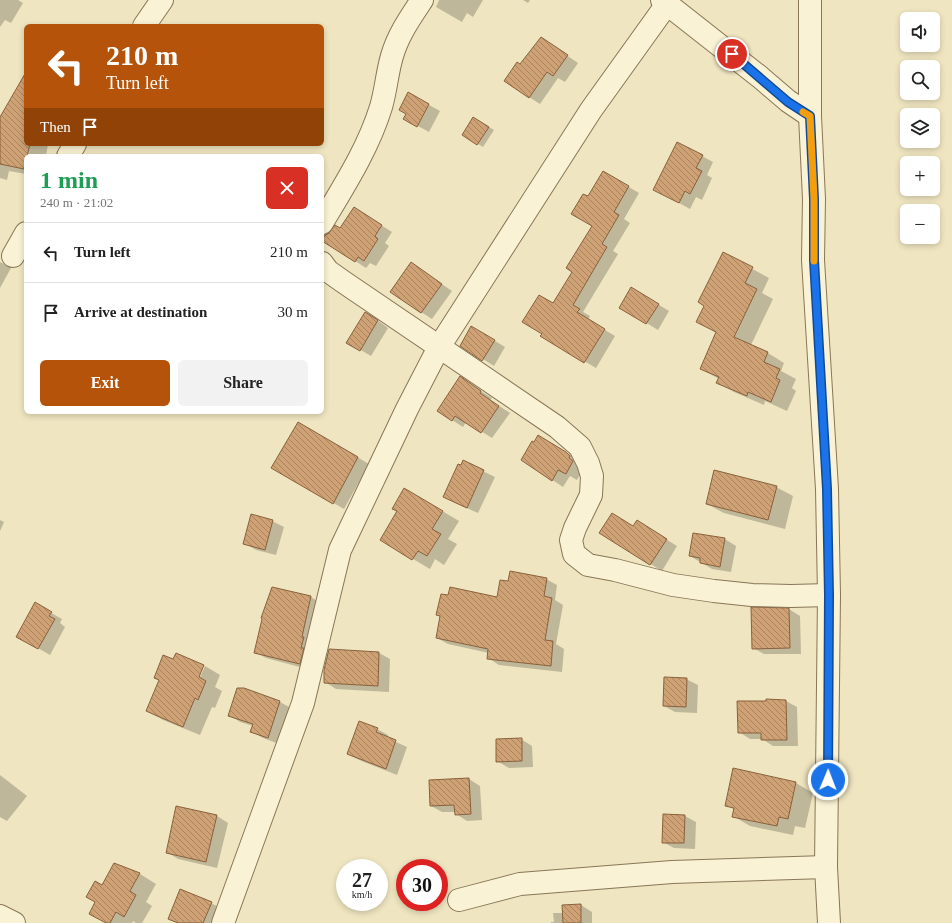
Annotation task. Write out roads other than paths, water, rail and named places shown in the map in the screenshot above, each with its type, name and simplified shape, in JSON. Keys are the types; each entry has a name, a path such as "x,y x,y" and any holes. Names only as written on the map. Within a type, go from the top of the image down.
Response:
{"street":[{"path":"145,24 162,0"},
{"path":"324,220 350,177 366,146 381,106 392,56 404,26 422,0"},
{"path":"810,0 810,116 814,199 814,260 827,489 829,595 826,867 829,923"},
{"path":"223,923 303,703 340,550 407,408 439,347 592,110 665,2 788,102 810,116"},
{"path":"13,256 24,237"},
{"path":"324,266 328,271 345,283 557,427 580,447 588,463 592,476 591,495 575,528 571,540 574,554 588,565 615,570 673,585 714,591 760,595 829,595"},
{"path":"459,900 520,884 672,872 826,867"},
{"path":"0,916 14,923"}]}
